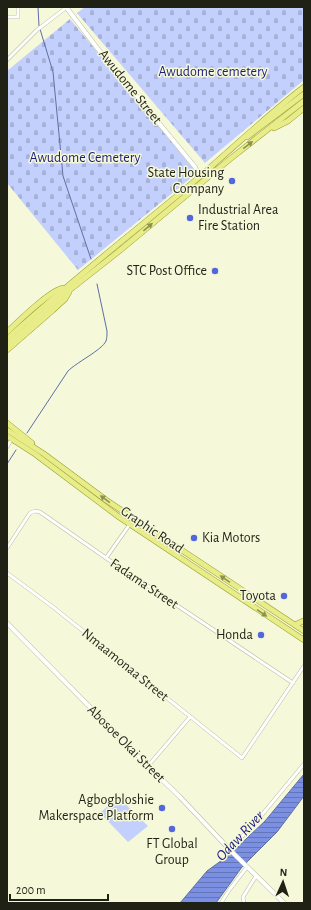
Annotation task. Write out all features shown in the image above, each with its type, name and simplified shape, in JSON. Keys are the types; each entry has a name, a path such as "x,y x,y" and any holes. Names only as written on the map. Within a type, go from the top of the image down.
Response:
{"main road":[{"path":"241,141 250,130 304,87"},
{"path":"7,350 65,299 68,289 81,274 241,141 304,94"},
{"path":"7,339 61,294 85,279 230,159 304,101"},
{"path":"266,131 288,121 304,108"},
{"path":"7,332 57,290 68,289"},
{"path":"7,345 61,294"},
{"name":"Graphic Road","path":"7,423 32,443 29,447"},
{"path":"7,430 19,441"},
{"path":"7,436 29,447"},
{"name":"Graphic Road","path":"8,443 20,448 29,447 44,454 106,500 304,631"},
{"name":"Graphic Road","path":"29,447 90,496 304,640"},
{"path":"294,625 303,621"}],"street":[{"path":"7,17 18,17 18,7"},
{"path":"7,60 42,26 67,7"},
{"name":"Awudome Street","path":"67,7 102,54 195,167 198,177"},
{"path":"195,167 206,171"},
{"name":"Fadama Street","path":"7,548 30,513 38,511 293,683"},
{"path":"106,558 130,524"},
{"name":"Nmaamonaa Street","path":"7,573 53,607 242,758 293,683"},
{"name":"Abosoe Okai Street","path":"7,623 284,903"},
{"path":"293,683 304,666"},
{"path":"148,766 190,717"},
{"path":"229,849 251,828 304,764"},
{"path":"221,903 246,866"},
{"path":"244,903 243,897 250,883 256,876"}],"green space":[{"name":"Awudome cemetery","path":"85,7 304,7 304,80 205,163 77,13"},
{"name":"Awudome Cemetery","path":"70,19 197,173 78,270 7,183 7,71"},
{"path":"118,797 148,826 128,842 100,813"}],"water":[{"path":"304,774 304,796 277,832 242,867 216,903 180,903 207,871 229,855 265,821"}],"waterway":[{"path":"38,7 39,26"},
{"path":"40,29 53,72 63,176 91,259"},
{"path":"27,433 68,371 104,345 106,341 107,331 97,284"},
{"path":"7,464 16,450"}],"place":[{"name":"State Housing Company","path":"232,181"},
{"name":"Industrial Area Fire Station","path":"190,218"},
{"name":"STC Post Office","path":"215,271"},
{"name":"Kia Motors","path":"194,538"},
{"name":"Toyota","path":"284,596"},
{"name":"Honda","path":"261,635"},
{"name":"Agbogbloshie Makerspace Platform","path":"162,808"},
{"name":"FT Global Group","path":"172,829"}],"water label":[{"name":"Odaw River","path":"240,836"}]}
